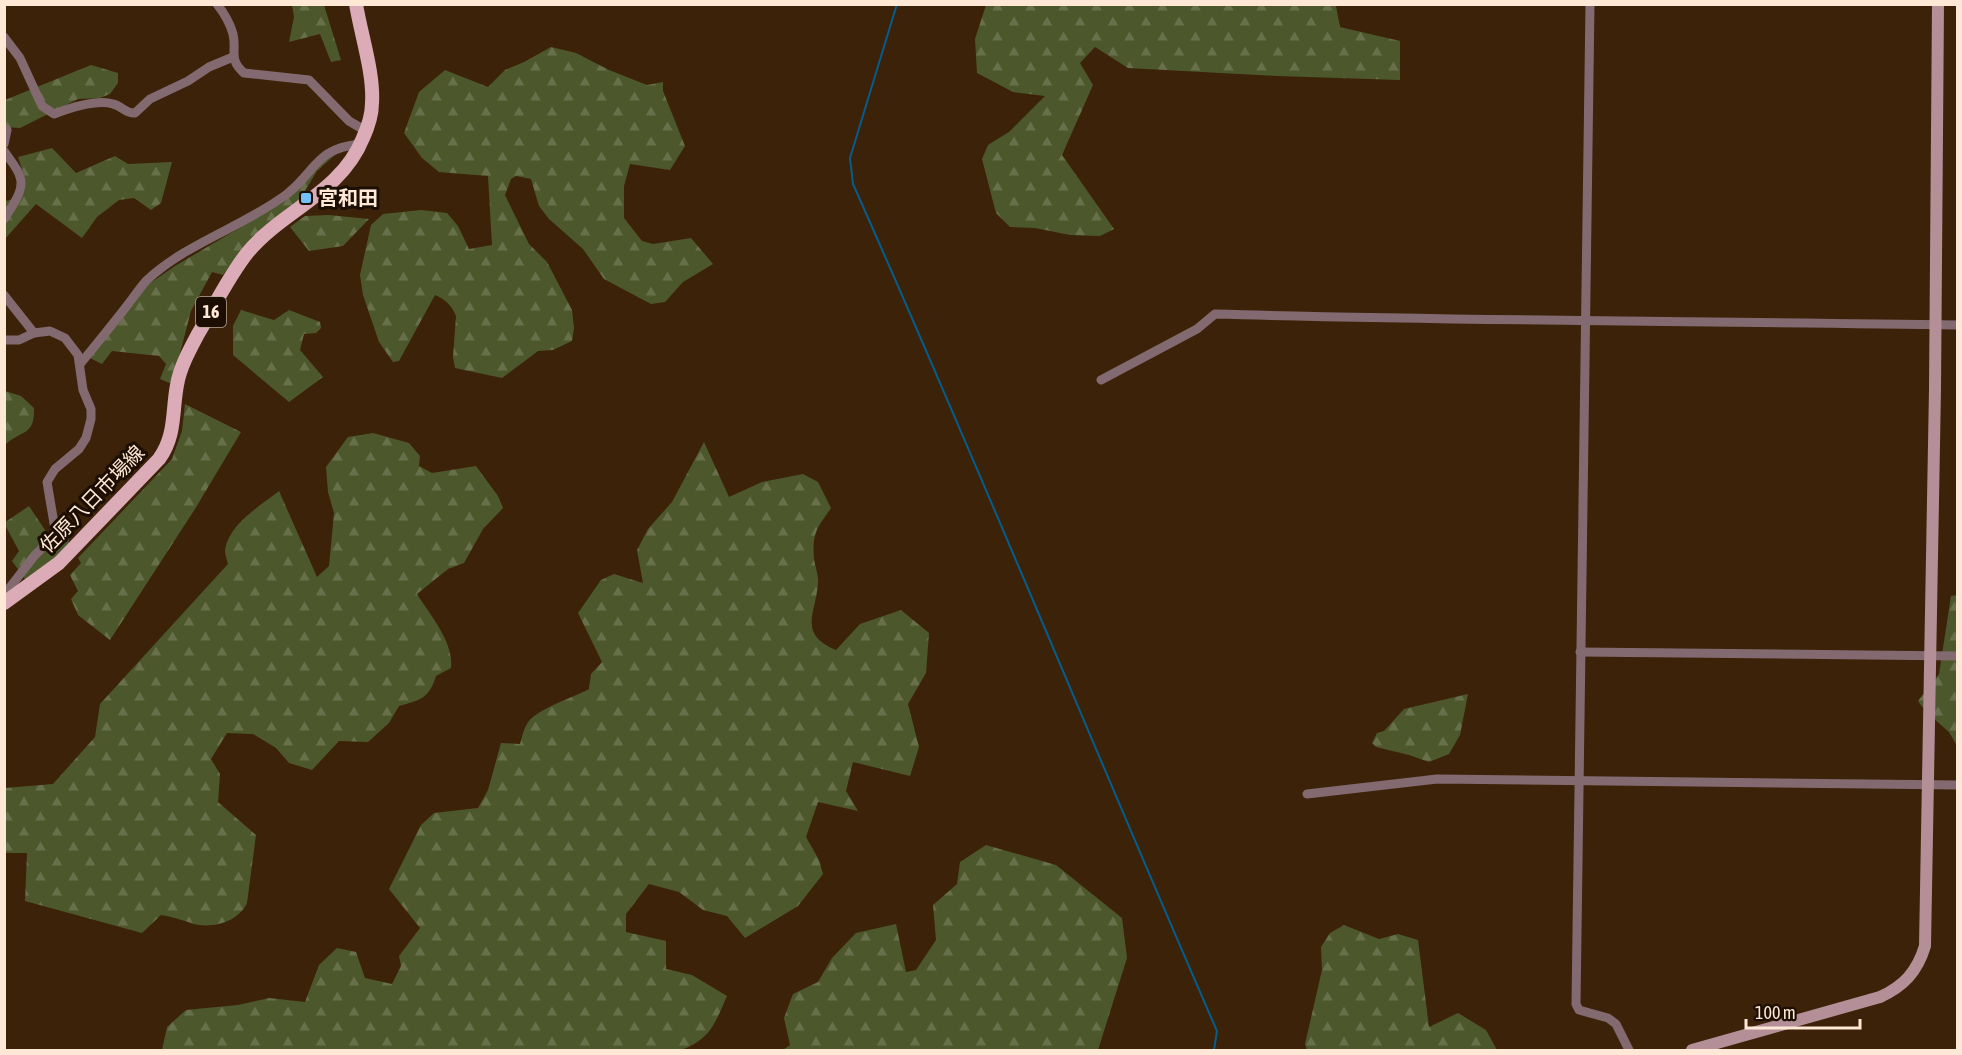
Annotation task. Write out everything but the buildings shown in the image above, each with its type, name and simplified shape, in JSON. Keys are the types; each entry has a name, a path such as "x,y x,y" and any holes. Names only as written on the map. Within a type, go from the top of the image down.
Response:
{"main road":[{"name":"佐原八日市場線","path":"4,603 59,563 159,459 171,435 177,382 184,364 239,264 259,241 333,182 350,163 363,138 371,114 372,90 356,4"}],"street":[{"path":"80,364 146,282 159,271 222,232 254,216 288,193 319,159 363,138 309,80 251,75 238,68 233,57 233,35 224,12 217,4"},
{"path":"1590,4 1576,1004 1579,1010 1608,1018 1616,1024 1629,1050"},
{"path":"1692,1050 1880,997 1903,985 1920,962 1925,946 1927,932 1938,4"},
{"path":"4,37 20,58 42,106 54,114 86,104 105,103 113,103 129,113 135,113 150,99 188,81 209,67 233,57"},
{"path":"4,144 7,130"},
{"path":"4,151 21,177 18,196 4,219"},
{"path":"4,295 34,333"},
{"path":"1101,380 1197,329 1215,314 1360,318 1958,325"},
{"path":"4,340 19,340 34,333 50,331 65,338 78,355 83,390 91,409 91,419 86,438 79,449 55,470 47,482 56,535 35,555 4,594"},
{"path":"1580,652 1958,656"},
{"path":"1307,794 1437,779 1958,785"}],"green space":[{"path":"292,5 324,5 341,60 331,62 320,34 289,42 294,17"},
{"path":"986,5 1338,5 1336,6 1340,27 1400,41 1400,80 1128,68 1095,47 1080,63 1093,85 1062,155 1114,229 1100,236 1070,235 1035,228 1010,227 996,213 982,159 988,145 1009,132 1045,96 1013,92 977,73 975,39"},
{"path":"551,47 576,53 609,70 647,85 663,82 663,91 685,146 670,170 630,164 624,186 624,218 642,241 653,244 691,238 713,264 683,282 665,302 651,304 604,279 583,249 549,219 539,206 531,179 516,176 511,179 505,195 529,244 547,262 572,310 574,328 572,341 553,350 538,351 502,378 455,368 453,357 456,316 448,303 435,295 399,361 393,362 379,342 363,295 360,275 371,225 383,214 421,210 447,213 458,226 469,249 492,245 488,176 439,172 422,158 404,133 419,92 445,70 488,87 505,70"},
{"path":"91,65 118,73 118,83 110,94 100,98 78,99 20,128 5,127 5,100"},
{"path":"52,148 76,173 115,156 128,164 172,162 161,203 151,210 134,198 119,200 97,217 82,238 36,204 5,239 5,201 15,199 24,175 18,157"},
{"path":"336,154 317,171 297,204 246,245 223,275 212,272 191,311 172,384 160,379 166,364 159,356 112,351 102,364 90,358 146,286 253,220 317,164"},
{"path":"329,215 369,219 343,246 309,251 290,227 305,216"},
{"path":"241,310 274,320 289,310 320,322 321,328 316,333 304,334 300,350 323,377 289,402 233,355 233,326"},
{"path":"5,391 21,396 34,408 34,417 26,432 5,445"},
{"path":"185,404 241,432 195,509 110,640 78,615 71,599 78,591 70,575 81,563 78,558 172,459 182,431"},
{"path":"373,433 409,443 420,456 419,466 432,473 476,466 498,496 503,508 483,529 464,563 448,569 417,594 445,639 449,648 451,668 436,676 430,690 423,697 399,706 389,723 368,742 339,741 312,770 289,763 276,748 253,734 227,733 211,759 220,774 218,802 256,835 247,903 232,919 217,924 201,925 161,915 142,933 25,901 27,853 5,853 5,788 53,784 95,737 100,704 228,564 225,550 232,532 246,516 279,491 317,577 329,566 334,513 328,492 326,467 348,437"},
{"path":"704,442 729,497 762,482 803,474 818,482 831,508 819,526 814,543 818,580 812,622 816,637 824,644 836,650 860,624 901,610 929,633 926,673 908,704 919,747 910,776 853,762 846,791 858,811 818,802 806,837 819,860 823,874 798,906 745,938 727,916 703,910 679,892 649,884 626,914 626,932 666,941 666,969 692,975 727,996 706,1035 681,1050 162,1050 167,1027 186,1010 238,1005 269,998 305,1002 319,965 337,948 356,952 365,978 392,984 401,966 399,956 420,928 389,889 421,825 434,813 478,808 488,790 501,743 520,744 526,726 534,716 589,689 591,674 602,662 578,613 601,580 614,574 643,583 637,550 648,529 672,502"},
{"path":"29,506 49,536 68,534 69,545 25,579 12,561 19,551 4,523"},
{"path":"1957,595 1957,746 1949,732 1926,712 1918,701 1939,674 1951,596"},
{"path":"1468,694 1460,735 1449,754 1429,762 1376,747 1372,743 1377,733 1384,731 1404,709"},
{"path":"986,845 1056,865 1122,918 1127,958 1098,1050 783,1050 790,1045 784,1018 793,994 818,982 832,958 856,933 896,924 906,972 916,970 936,940 933,905 957,884 960,862"},
{"path":"1344,925 1379,939 1398,934 1418,940 1429,1027 1458,1013 1486,1030 1497,1050 1307,1050 1305,1044 1322,970 1321,947 1330,933"}],"waterway":[{"path":"897,4 850,158 853,184 1217,1031 1214,1050"}],"place":[{"name":"宮和田","path":"306,198"}]}
